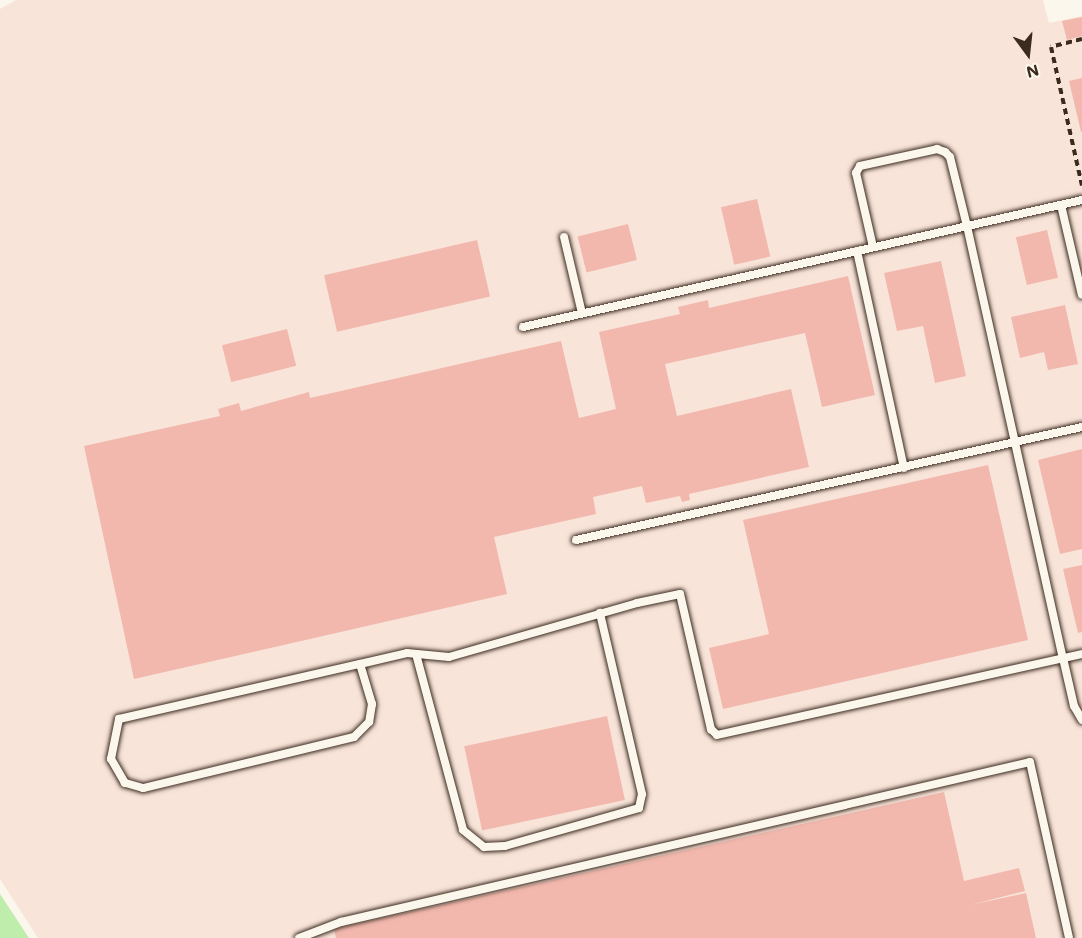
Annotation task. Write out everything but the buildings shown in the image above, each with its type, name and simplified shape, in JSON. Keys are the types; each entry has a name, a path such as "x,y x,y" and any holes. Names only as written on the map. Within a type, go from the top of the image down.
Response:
{"lane":[{"path":"873,247 856,173 860,166 937,149 945,152 950,157 967,226 1074,706 1082,720"},
{"path":"523,327 1082,200"},
{"path":"1061,205 1082,295"},
{"path":"564,237 582,313"},
{"path":"857,251 904,468"},
{"path":"576,540 1082,427"},
{"path":"360,663 372,704 369,722 354,737 143,788 125,783 111,759 119,719 360,663 407,653 449,657 600,613 680,594 711,729 717,735 1082,654"},
{"path":"416,654 463,831 484,848 505,846 639,808 642,794 600,613"},
{"path":"299,938 341,922 1030,762 1069,938"}],"path":[{"path":"1082,39 1051,47 1082,186"}],"shaded area":[{"path":"16,0 1043,0 1049,23 1082,16 1082,938 38,938 0,879 0,9"}],"green space":[{"path":"0,894 29,938 0,938"}]}
